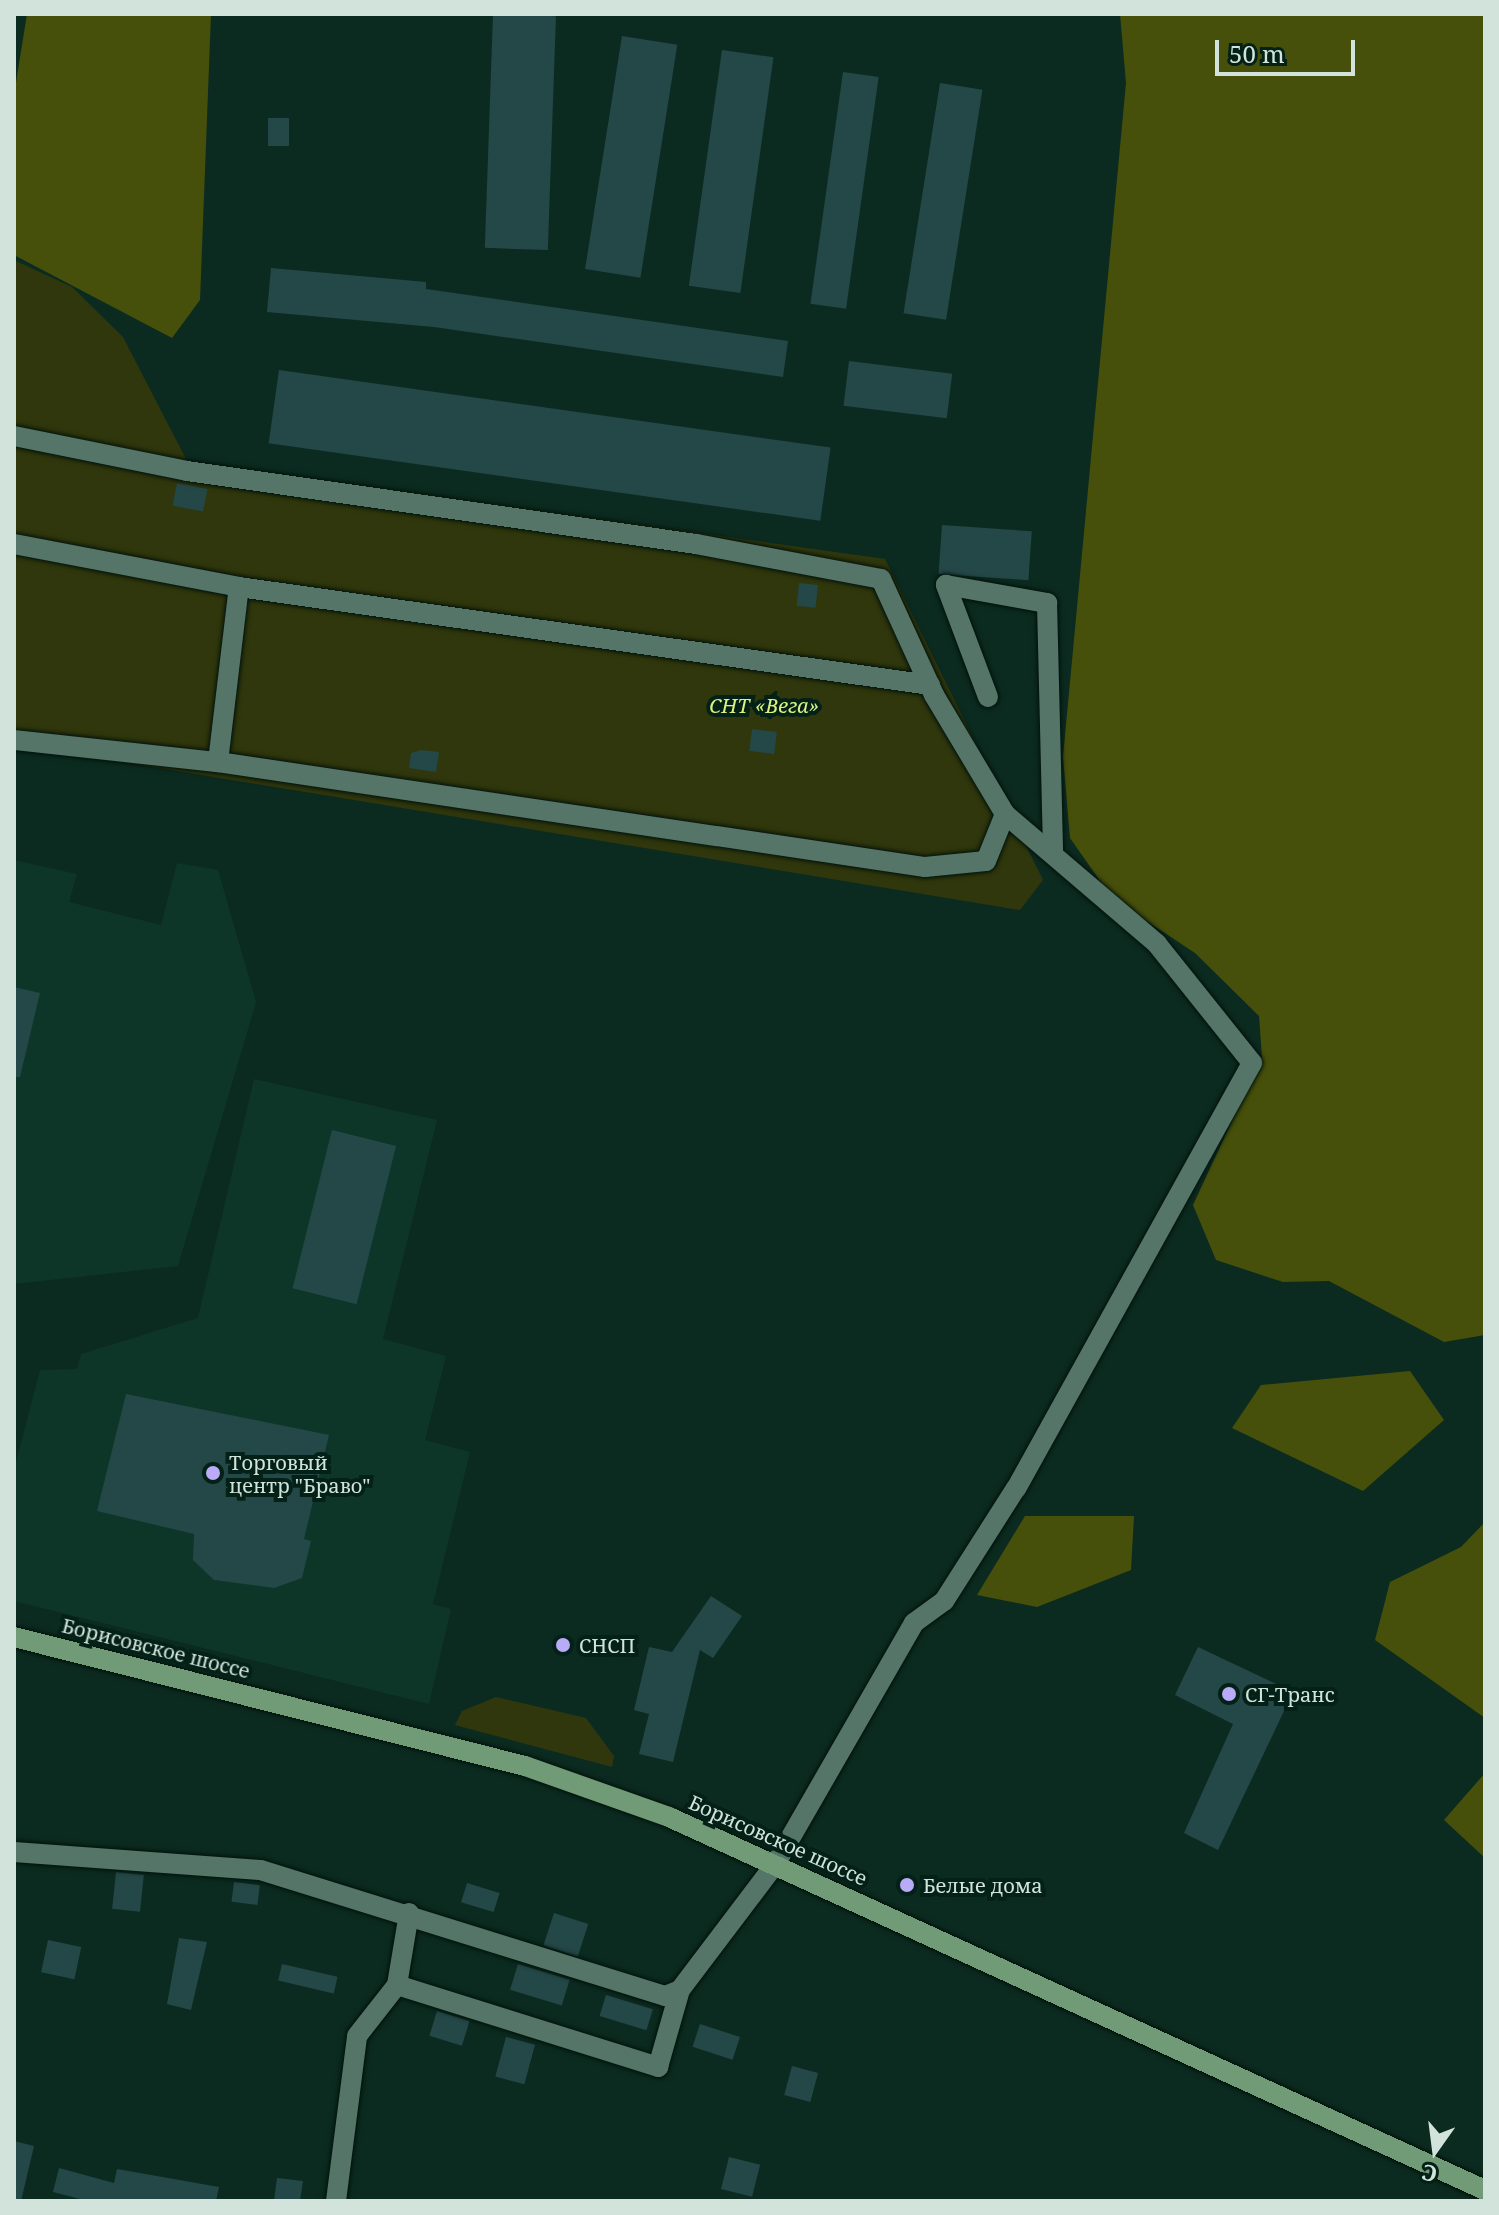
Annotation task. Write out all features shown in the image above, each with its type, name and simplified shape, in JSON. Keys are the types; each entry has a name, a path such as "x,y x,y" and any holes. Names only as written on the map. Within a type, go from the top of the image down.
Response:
{"main road":[{"name":"Борисовское шоссе","path":"14,1637 525,1766 776,1863 1485,2190"}],"street":[{"path":"14,436 187,471 696,544 881,579 930,685 1005,814 1157,944 1252,1063 1016,1488 944,1601 914,1623 776,1863 680,1990 658,2067 397,1985"},
{"path":"14,544 239,587 930,685"},
{"path":"988,697 946,585 1047,603 1053,852"},
{"path":"218,762 239,587"},
{"path":"14,740 218,762 925,867 986,861 1005,814"},
{"path":"14,1852 260,1870 409,1913 665,1996 680,1990"},
{"path":"336,2201 357,2036 397,1985 409,1913"}],"shaded area":[{"path":"14,860 77,874 69,902 161,925 177,863 218,870 256,1002 178,1266 14,1284"},
{"path":"254,1079 437,1120 383,1339 446,1356 425,1440 470,1452 433,1604 451,1609 429,1704 14,1601 14,1470 40,1370 77,1369 81,1354 198,1318"}],"green space":[{"path":"27,14 211,14 200,300 172,338 14,255 14,95"},
{"path":"1120,14 1485,14 1485,1335 1444,1342 1329,1281 1283,1282 1216,1260 1193,1205 1262,1057 1259,1016 1195,953 1112,898 1070,838 1063,757 1126,83"},
{"name":"СНТ «Вега»","path":"14,260 72,287 123,337 187,461 885,559 1043,880 1020,910 14,744"},
{"path":"1410,1371 1444,1420 1363,1491 1232,1428 1261,1385"},
{"path":"1025,1516 1134,1516 1131,1570 1037,1607 977,1595"},
{"path":"1485,1522 1485,1718 1375,1640 1390,1582 1461,1547"},
{"path":"496,1697 586,1718 614,1756 612,1767 455,1725 462,1711"},
{"path":"1485,1773 1485,1858 1444,1820"}],"building":[{"path":"493,14 556,16 548,250 485,248"},
{"path":"622,36 677,45 640,278 585,269"},
{"path":"722,50 773,57 740,293 689,286"},
{"path":"843,72 879,77 846,309 810,304"},
{"path":"940,83 982,90 946,320 904,313"},
{"path":"268,118 289,118 289,146 268,146"},
{"path":"271,268 426,282 426,289 788,341 783,377 434,327 267,312"},
{"path":"849,361 952,374 947,418 844,406"},
{"path":"279,370 831,448 820,521 269,443"},
{"path":"177,483 207,489 203,511 173,506"},
{"path":"942,525 1032,531 1028,580 939,574"},
{"path":"799,583 818,585 815,608 797,606"},
{"path":"752,729 777,732 774,754 749,751"},
{"path":"421,750 439,752 436,772 409,768 411,753"},
{"path":"14,987 40,993 20,1077 14,1077"},
{"path":"332,1130 396,1146 357,1304 293,1288"},
{"name":"Торговый центр \"Браво\"","path":"126,1394 329,1435 304,1539 311,1541 302,1578 274,1588 214,1580 193,1560 194,1534 97,1511"},
{"path":"711,1596 742,1616 713,1658 700,1650 673,1762 639,1754 649,1714 634,1710 649,1647 672,1652"},
{"path":"1198,1647 1293,1692 1218,1850 1184,1833 1233,1724 1175,1695"},
{"path":"116,1872 144,1875 140,1912 112,1909"},
{"path":"234,1882 260,1885 257,1905 232,1902"},
{"path":"467,1883 500,1893 494,1912 461,1902"},
{"path":"554,1913 588,1924 578,1956 543,1945"},
{"path":"179,1938 207,1942 191,2010 167,2004"},
{"path":"48,1940 81,1947 74,1979 41,1972"},
{"path":"282,1964 338,1977 334,1993 278,1981"},
{"path":"518,1964 570,1980 562,2006 510,1990"},
{"path":"606,1995 653,2009 646,2030 600,2016"},
{"path":"437,2011 470,2021 462,2046 429,2036"},
{"path":"700,2024 740,2037 733,2060 693,2047"},
{"path":"506,2037 535,2045 524,2084 495,2077"},
{"path":"792,2066 818,2073 810,2102 784,2095"},
{"path":"14,2141 34,2146 21,2201 14,2201"},
{"path":"729,2157 760,2165 752,2197 721,2189"},
{"path":"59,2168 114,2183 117,2169 219,2187 216,2201 88,2201 53,2192"},
{"path":"277,2178 303,2181 300,2201 274,2201"}],"place":[{"name":"Торговый центр \"Браво\"","path":"213,1473"},
{"name":"СНСП","path":"563,1645"},
{"name":"СГ-Транс","path":"1229,1694"},
{"name":"Белые дома","path":"907,1885"}]}
